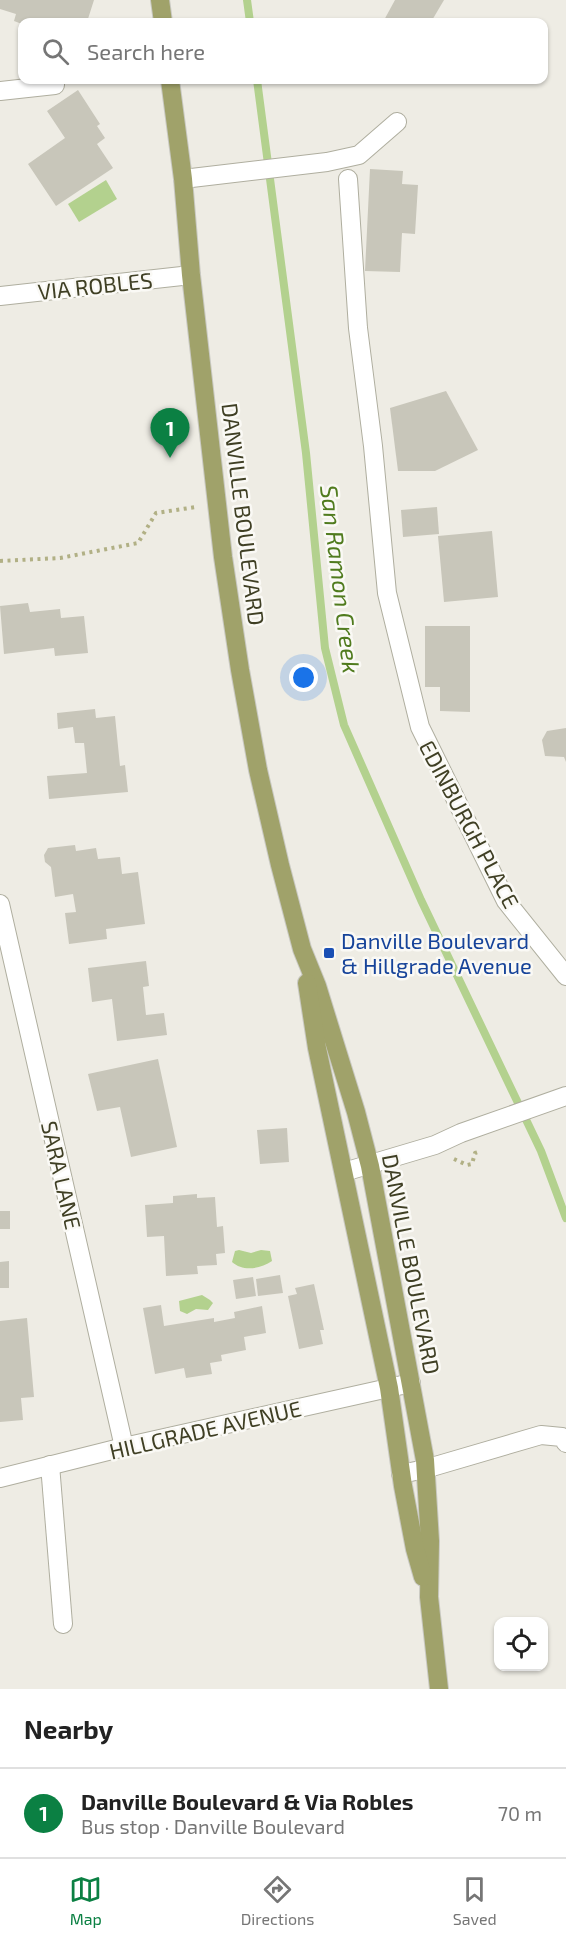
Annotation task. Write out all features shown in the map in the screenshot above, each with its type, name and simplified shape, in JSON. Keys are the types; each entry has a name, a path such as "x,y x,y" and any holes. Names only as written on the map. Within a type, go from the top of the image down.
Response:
{"main road":[{"path":"160,0 162,18"},
{"name":"DANVILLE BOULEVARD","path":"171,84 183,179 191,275 217,504 240,670 258,770 302,949 317,1048 389,1388 401,1474 416,1550 429,1597"},
{"name":"DANVILLE BOULEVARD","path":"302,949 317,986 356,1112 370,1166 411,1383 425,1469 430,1542 429,1597 439,1689"}],"street":[{"path":"0,91 55,85"},
{"path":"183,179 327,162 359,155 397,122"},
{"name":"EDINBURGH PLACE","path":"348,179 358,328 373,446 387,593 420,727 506,901 566,976"},
{"name":"VIA ROBLES","path":"0,296 191,275"},
{"name":"SARA LANE","path":"0,904 124,1447"},
{"path":"344,1172 435,1145 461,1133 566,1096"},
{"name":"HILLGRADE AVENUE","path":"0,1478 124,1447 411,1383"},
{"path":"401,1474 541,1435 562,1437 566,1443"},
{"path":"50,1465 63,1624"}],"path":[{"path":"0,561 60,558 138,543 156,513 217,504"}],"shaded area":[{"path":"106,180 117,199 79,222 68,204"},
{"path":"261,1250 270,1251 272,1261 257,1267 241,1267 232,1262 235,1251 251,1253"},
{"path":"202,1295 213,1303 208,1310 196,1309 187,1314 180,1311 179,1301"}],"building":[{"path":"0,0 94,0 88,18 18,18 18,22 14,21 16,14 0,9"},
{"path":"395,0 444,0 433,18 385,18"},
{"path":"78,90 100,124 97,126 105,138 97,144 113,168 56,206 28,164 65,138 47,111"},
{"path":"370,169 403,171 402,184 418,185 415,234 402,233 400,272 365,271"},
{"path":"446,391 478,450 435,471 398,471 390,408"},
{"path":"437,507 439,534 403,537 401,510"},
{"path":"492,531 498,597 444,602 438,536"},
{"path":"28,603 30,612 60,609 61,618 84,616 88,653 55,656 54,648 4,654 0,606"},
{"path":"425,626 470,626 470,712 440,711 440,687 425,687"},
{"path":"95,709 96,718 115,716 120,766 125,765 128,792 49,799 47,776 87,773 84,743 75,743 73,727 58,729 57,713"},
{"path":"566,728 566,762 564,757 545,756 542,740 547,731"},
{"path":"75,845 76,851 96,848 98,859 120,857 122,874 138,872 145,924 106,929 107,939 69,944 65,913 76,912 73,894 55,897 51,867 45,862 44,855 48,848"},
{"path":"146,961 149,986 143,987 146,1015 164,1013 167,1035 117,1041 112,999 92,1002 88,968"},
{"path":"158,1059 177,1147 131,1157 120,1107 97,1111 88,1074"},
{"path":"287,1128 289,1162 260,1164 257,1130"},
{"path":"197,1194 197,1198 215,1197 217,1227 223,1226 225,1253 216,1254 217,1265 197,1266 198,1274 166,1276 164,1236 147,1237 145,1205 173,1203 173,1196"},
{"path":"0,1211 10,1211 10,1229 0,1229"},
{"path":"9,1261 9,1288 0,1288 0,1262"},
{"path":"280,1275 283,1293 258,1296 256,1279"},
{"path":"253,1277 256,1296 236,1299 233,1280"},
{"path":"314,1284 324,1330 320,1330 323,1344 299,1349 288,1296 297,1294 295,1288"},
{"path":"161,1305 164,1326 214,1318 214,1322 235,1318 234,1312 262,1306 266,1333 244,1337 246,1350 221,1355 222,1361 210,1363 212,1374 186,1378 184,1368 155,1374 143,1308"},
{"path":"27,1318 34,1397 21,1398 23,1420 0,1422 0,1321"}],"waterway":[{"name":"San Ramon Creek","path":"247,0 249,18"},
{"name":"San Ramon Creek","path":"258,84 306,453 325,648 344,725 421,900 541,1151 566,1218"}],"place":[{"name":"Danville Boulevard & Via Robles","path":"170,458"},
{"name":"Danville Boulevard & Hillgrade Avenue","path":"329,953"}]}
